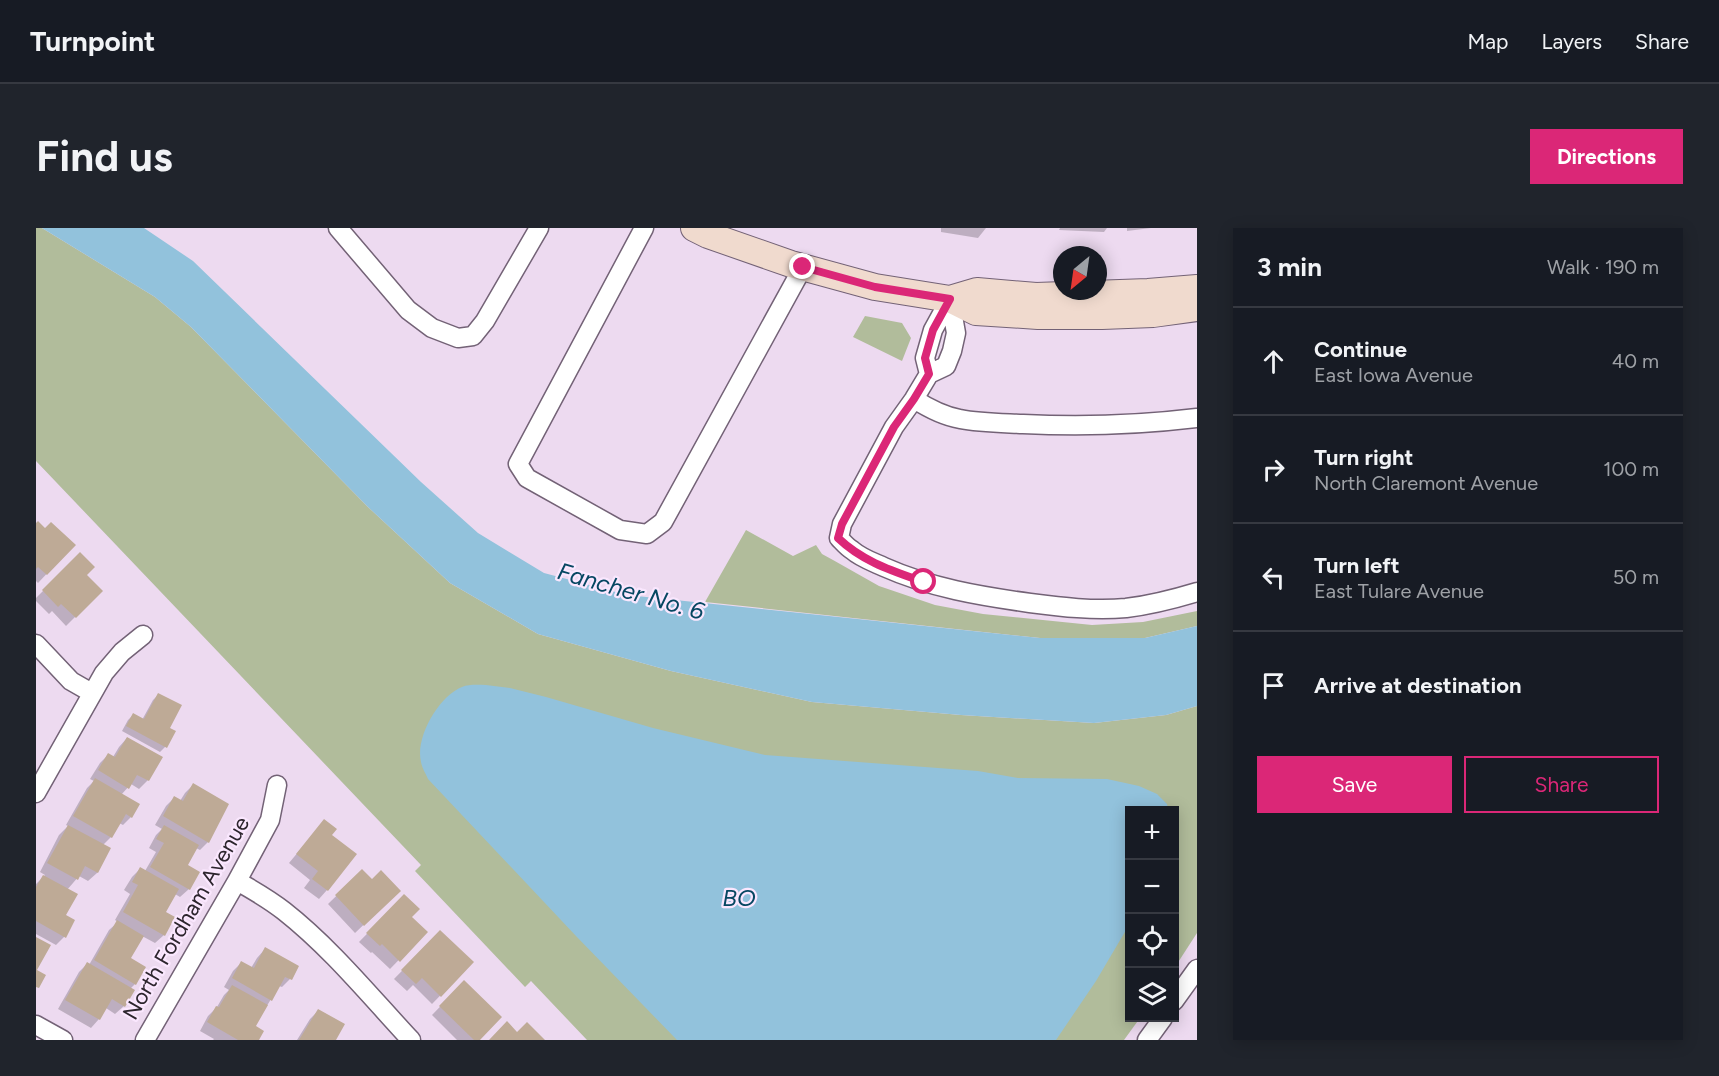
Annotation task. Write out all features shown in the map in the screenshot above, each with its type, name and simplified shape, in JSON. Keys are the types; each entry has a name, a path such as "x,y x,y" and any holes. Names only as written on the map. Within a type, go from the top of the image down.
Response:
{"street":[{"path":"338,228 408,310 432,327 458,338 473,336 485,321 539,228"},
{"path":"644,228 518,464 527,478 620,530 647,534 663,522 803,267"},
{"path":"694,228 708,235 803,267 875,287 950,299 976,312 1038,316 1102,316 1153,314 1197,308"},
{"path":"950,299 977,291 1048,296 1197,288"},
{"path":"950,299 956,333 946,366 929,374 889,437 842,524 838,538 851,550 866,559 896,572 959,592 1001,599 1082,608 1125,608 1162,602 1197,592"},
{"path":"914,399 935,411 959,419 1008,424 1117,425 1197,418"},
{"path":"36,792 104,673 122,652 143,635"},
{"path":"36,644 71,681 92,693"},
{"name":"North Fordham Avenue","path":"145,1040 270,820 277,785"},
{"path":"237,881 258,892 284,911 326,949 408,1039"},
{"path":"1179,994 1197,969"},
{"path":"1147,1040 1160,1022"},
{"path":"36,1024 63,1040"}],"green space":[{"path":"36,228 42,228 155,297 191,327 368,507 450,583 538,634 671,671 812,702 961,715 1094,723 1166,715 1197,706 1197,933 1179,961 1179,806 1125,806 1125,1022 1137,1022 1124,1040 587,1040 531,981 525,987 415,871 421,865 36,461"},
{"path":"865,316 902,323 911,338 902,361 853,337"},
{"path":"746,530 793,556 816,545 822,554 879,586 935,605 983,614 1092,625 1143,622 1197,611 1197,626 1145,638 1040,638 705,602"}],"water":[{"path":"42,228 144,228 193,261 421,482 478,533 544,573 627,595 1040,638 1145,638 1197,626 1197,706 1166,715 1094,723 961,715 812,702 671,671 538,634 450,583 368,507 191,327 155,297"},
{"name":"BO","path":"468,685 510,688 653,728 765,755 978,771 1018,778 1107,779 1139,786 1157,794 1167,806 1125,806 1125,932 1096,981 1056,1040 677,1040 428,779 420,752 425,730 437,708 445,699 453,692"}],"building":[{"path":"38,521 45,528 51,522 76,545 47,575 38,567 36,569 36,523"},
{"path":"80,552 95,567 87,575 103,591 76,618 61,604 58,607 42,590"},
{"path":"158,693 182,705 170,728 176,731 167,748 126,726 133,713 144,719"},
{"path":"127,737 163,757 149,781 137,775 129,789 98,770 108,753 115,757"},
{"path":"95,778 140,804 132,818 126,814 112,838 73,816"},
{"path":"193,783 229,804 209,843 163,816 174,796 183,801"},
{"path":"324,819 337,829 332,835 357,854 328,891 312,879 318,871 296,854"},
{"path":"68,825 111,848 98,873 85,866 78,880 47,863"},
{"path":"164,825 199,845 188,865 200,872 190,890 150,867 164,843 156,839"},
{"path":"140,867 179,889 166,912 175,917 165,936 123,912 138,885 132,882"},
{"path":"362,869 372,879 381,870 401,891 364,926 335,895"},
{"path":"43,875 78,894 66,915 75,920 66,938 36,921 36,887"},
{"path":"404,894 420,909 412,917 428,932 400,962 382,944 380,946 366,933"},
{"path":"117,920 144,936 131,958 146,967 136,985 94,960"},
{"path":"440,930 474,962 441,997 422,978 416,984 401,970"},
{"path":"36,937 51,945 37,970 46,975 39,988 36,987"},
{"path":"265,947 299,966 292,980 285,977 272,1001 232,978 241,961 254,968"},
{"path":"87,962 135,990 125,1007 112,999 100,1020 65,1000"},
{"path":"464,980 502,1017 480,1040 474,1040 439,1006"},
{"path":"232,985 268,1005 256,1026 264,1031 259,1040 238,1040 207,1022"},
{"path":"318,1009 345,1024 336,1040 299,1040"},
{"path":"507,1021 517,1032 527,1022 545,1040 489,1040"}],"route":[{"path":"803,267 875,287 950,299 933,330 925,358 929,374 894,427 842,524 838,538 851,550 866,559 924,582"}],"water label":[{"name":"Fancher No. 6","path":"631,591"}]}
